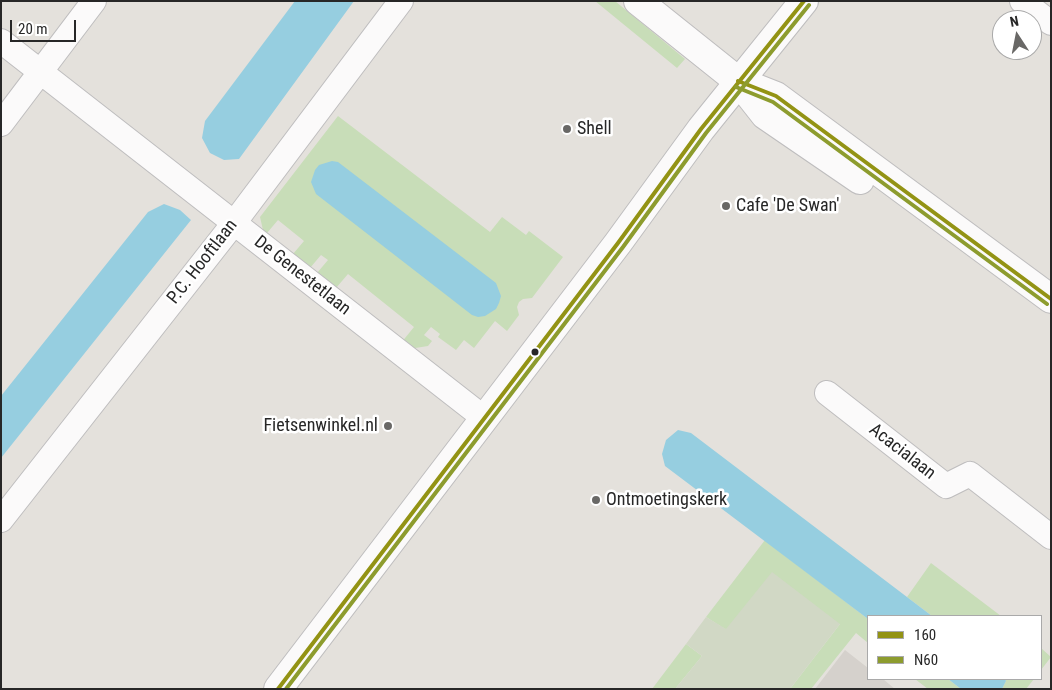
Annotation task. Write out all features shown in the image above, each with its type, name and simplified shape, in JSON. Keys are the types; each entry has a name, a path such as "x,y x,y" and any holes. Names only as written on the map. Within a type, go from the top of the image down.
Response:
{"street":[{"path":"1,124 94,1"},
{"name":"P.C. Hooftlaan","path":"1,520 234,223 401,1"},
{"path":"638,1 738,81 765,115 873,189 1051,318"},
{"path":"278,689 618,243 701,129 804,1"},
{"path":"1022,1 1051,23"},
{"name":"De Genestetlaan","path":"1,41 484,418"},
{"path":"738,81 776,96 1051,299"},
{"name":"Acacialaan","path":"827,393 946,486 970,474 1051,537"}],"green space":[{"path":"595,1 615,1 685,59 677,68"},
{"path":"338,116 490,232 502,217 526,235 529,231 563,257 532,298 523,299 519,302 517,307 519,315 507,331 495,321 474,348 464,340 456,350 438,337 440,334 431,327 424,335 432,341 428,346 409,349 401,343 414,327 348,274 336,288 317,273 328,260 321,255 310,268 293,254 304,241 278,220 267,233 263,235 260,233 263,230 260,217"},
{"path":"765,540 867,618 867,642 856,633 811,689 790,689 840,624 725,629 706,617"},
{"path":"931,563 1000,615 931,615 907,597"},
{"path":"772,572 840,624 790,689 675,689 702,656 686,644 706,617 726,629"},
{"path":"686,644 702,656 675,689 652,689"},
{"path":"1042,649 1051,657 1042,669"},
{"path":"916,680 949,680 961,689 928,689"},
{"path":"1033,680 1026,689 1002,689 1006,681"}],"shaded area":[{"path":"845,650 867,667 867,680 884,680 895,689 815,689"}],"water":[{"path":"295,1 354,1 239,159 224,160 210,153 202,138 205,121"},
{"path":"332,161 338,162 496,283 501,296 496,309 485,316 478,317 472,315 316,194 311,182 315,170 319,165"},
{"path":"164,204 180,210 191,220 1,458 1,396 148,212"},
{"path":"678,430 691,433 931,615 867,615 867,618 665,466 662,454 666,440"},
{"path":"949,680 1006,681 1002,689 961,689"}],"transit line":[{"name":"160","path":"278,689 618,243 701,129 804,1"},
{"name":"N60","path":"286,689 623,247 706,133 809,5"},
{"name":"160","path":"738,81 776,96 1051,299"},
{"name":"N60","path":"736,87 773,102 1047,304"}],"place":[{"name":"Shell","path":"567,129"},
{"name":"Cafe 'De Swan'","path":"726,206"},
{"name":"Fietsenwinkel.nl","path":"388,426"},
{"name":"Ontmoetingskerk","path":"596,500"}]}
